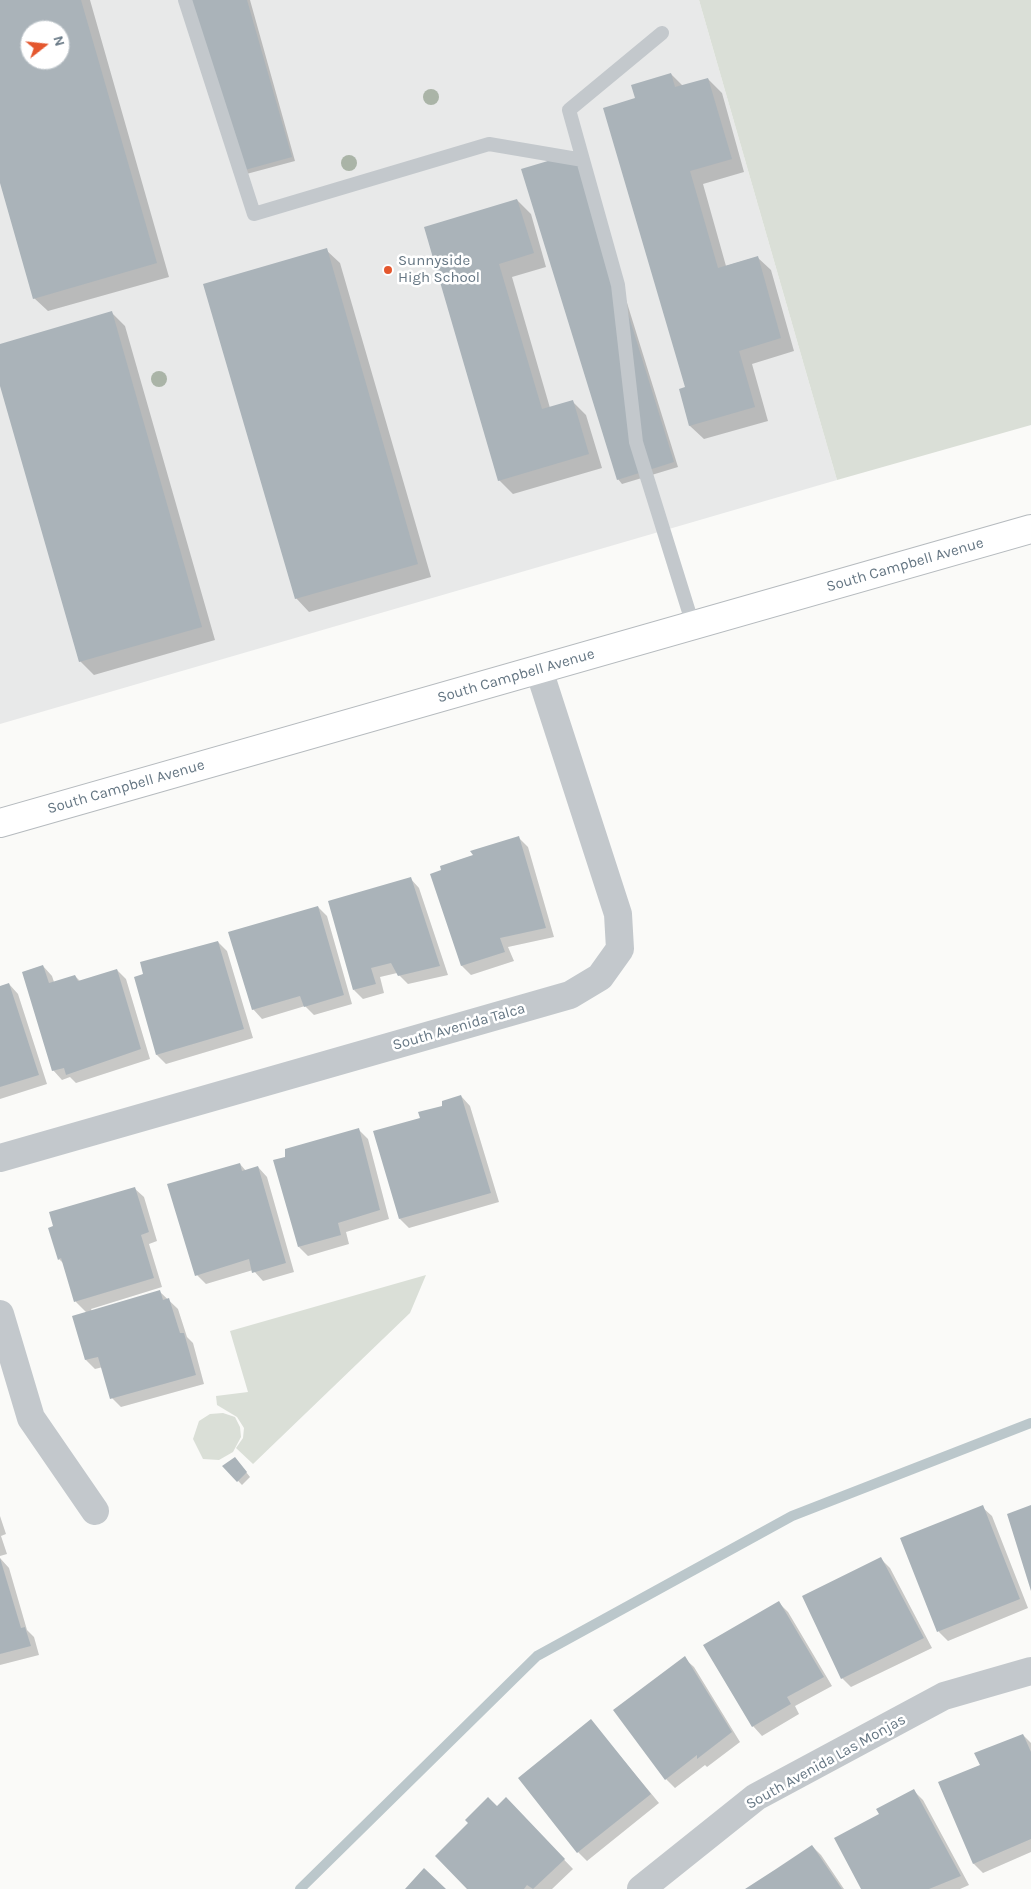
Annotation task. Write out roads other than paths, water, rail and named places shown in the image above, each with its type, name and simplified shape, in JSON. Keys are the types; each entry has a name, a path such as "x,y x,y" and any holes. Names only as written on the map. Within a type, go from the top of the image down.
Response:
{"main road":[{"name":"South Campbell Avenue","path":"0,823 1031,529"}],"street":[{"name":"South Avenida Talca","path":"0,1158 570,995 600,977 620,948 618,914 539,670"},
{"path":"0,1314 31,1418 94,1511"},
{"name":"South Avenida Las Monjas","path":"641,1889 756,1798 944,1696 1031,1671"}],"lane":[{"path":"185,0 254,214 489,144 583,160"},
{"path":"662,33 569,110 618,285 636,442 693,625"}],"waterway":[{"path":"300,1889 537,1656 792,1516 1031,1423"}],"place":[{"name":"Sunnyside High School","path":"388,270"}]}
